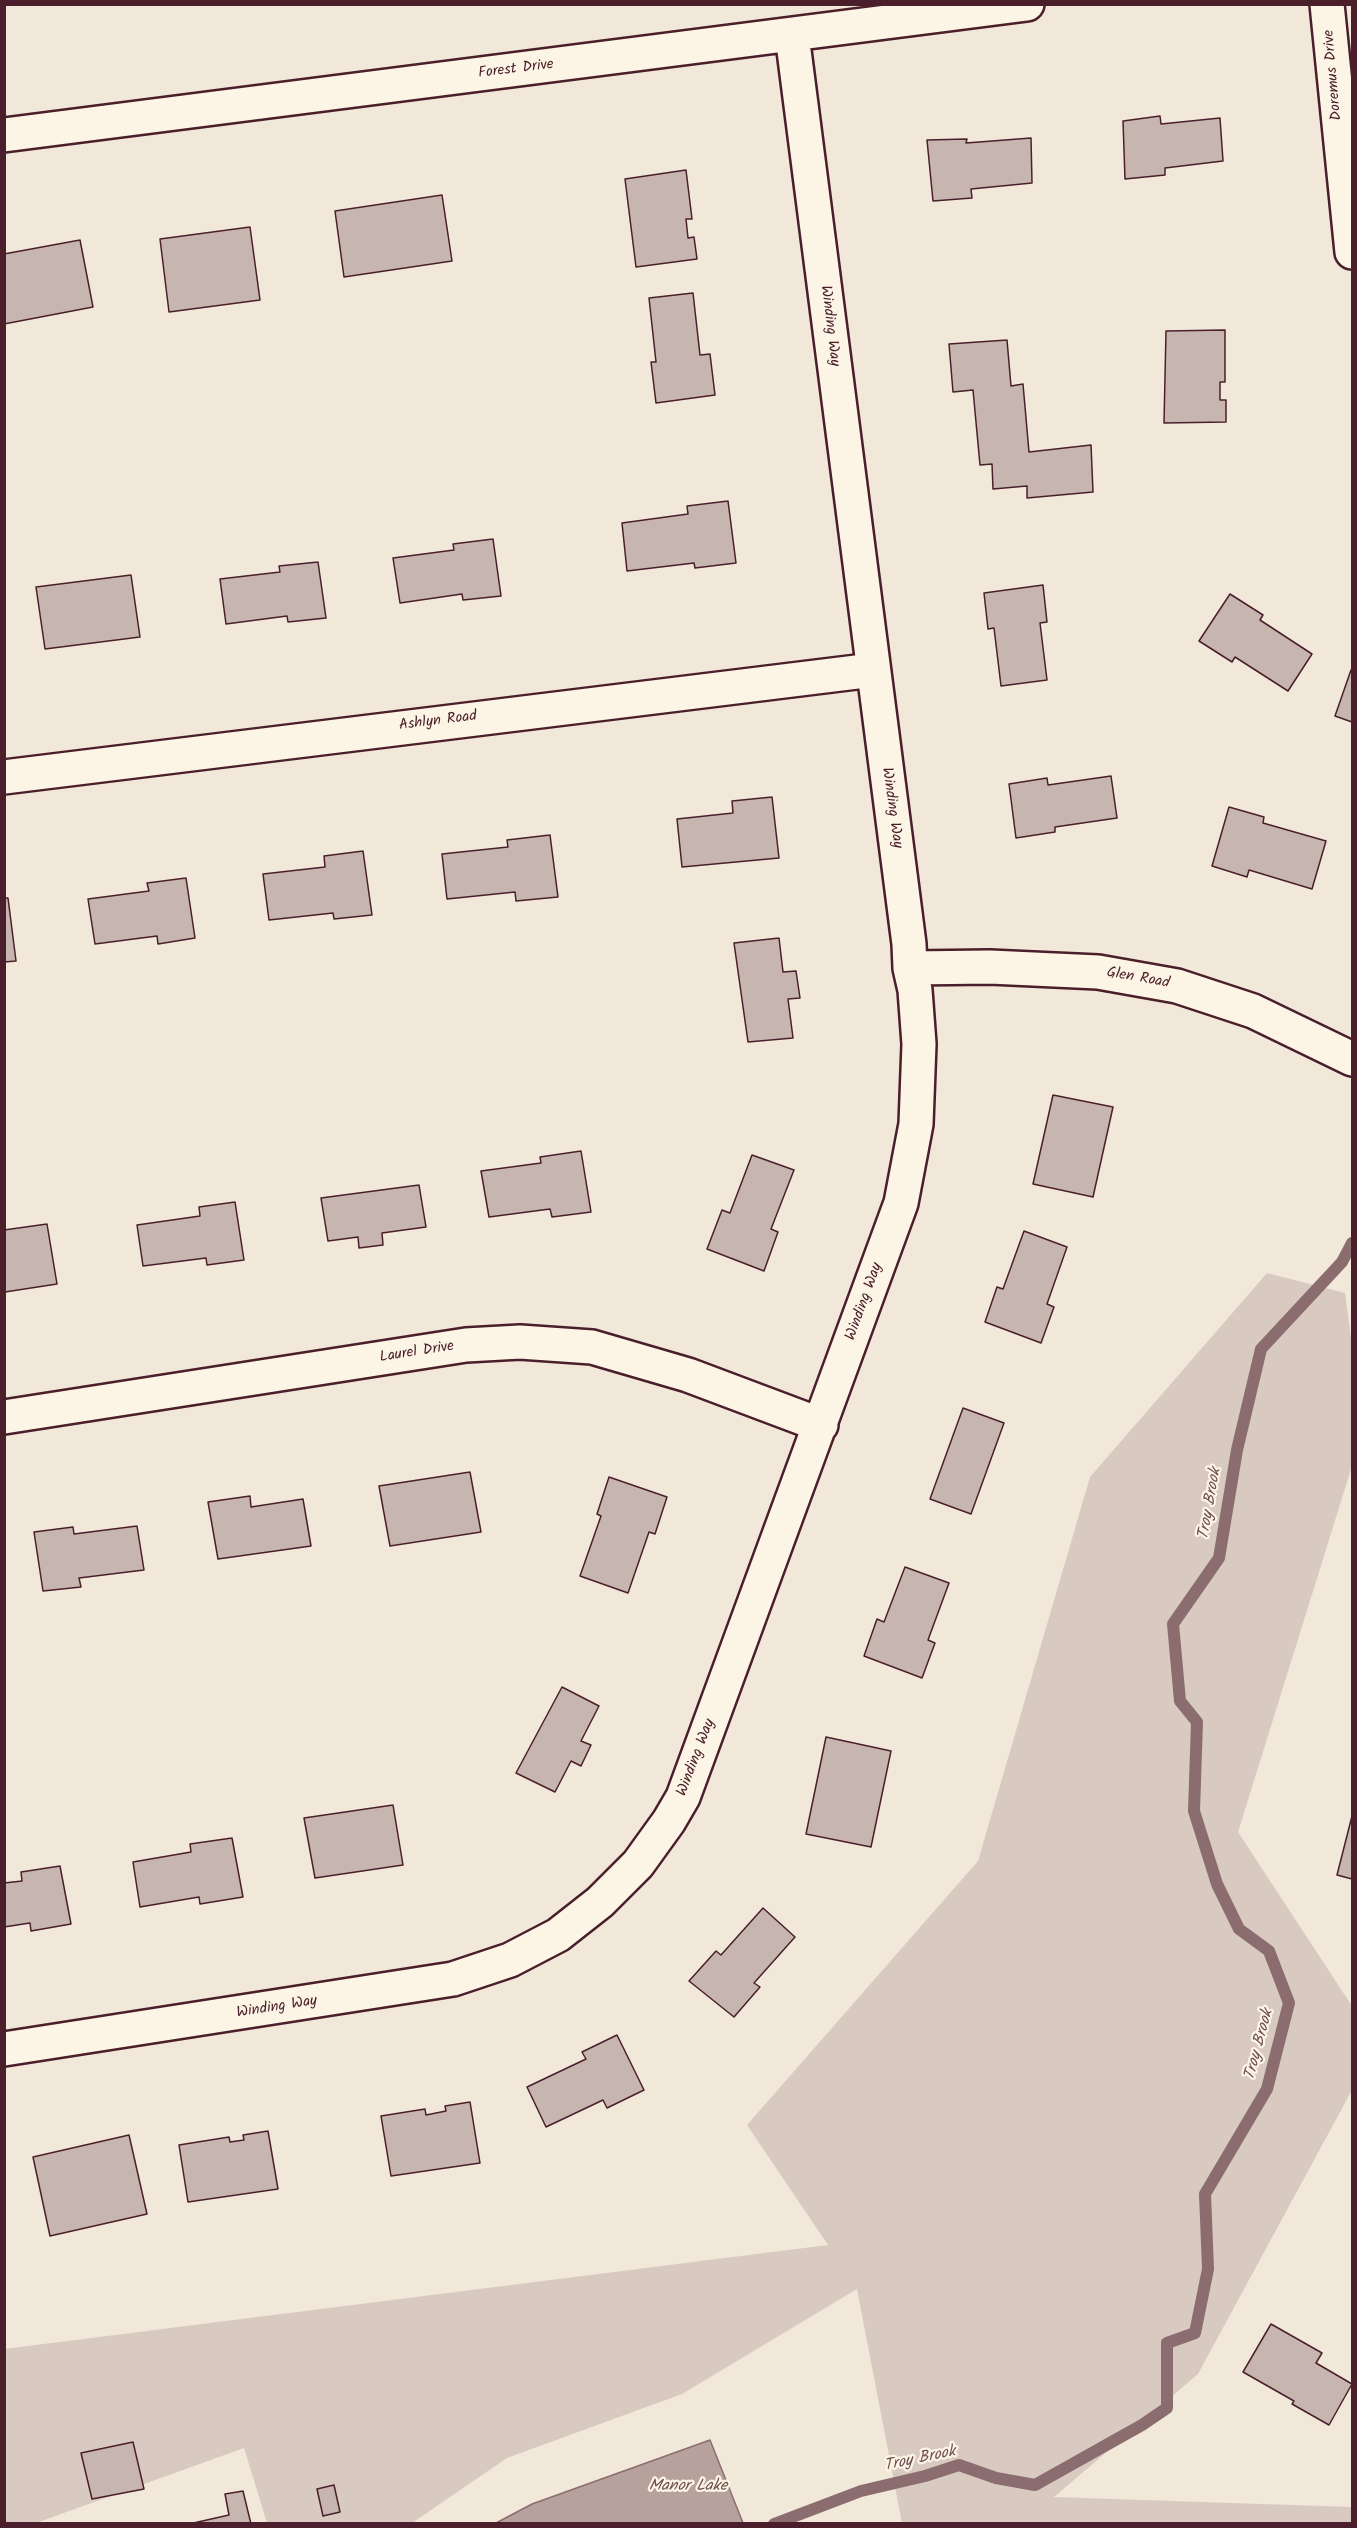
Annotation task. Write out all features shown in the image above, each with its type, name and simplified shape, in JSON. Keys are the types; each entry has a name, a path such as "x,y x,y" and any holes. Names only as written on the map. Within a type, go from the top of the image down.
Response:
{"street":[{"name":"Forest Drive","path":"4,135 1027,4"},
{"name":"Doremus Drive","path":"1327,4 1353,252"},
{"name":"Winding Way","path":"4,2049 453,1979 510,1960 558,1935 600,1902 638,1864 669,1821 682,1797 901,1203 916,1124 920,1044 915,990 910,968 909,944 792,35"},
{"name":"Ashlyn Road","path":"4,777 873,670"},
{"name":"Glen Road","path":"910,968 990,967 1098,972 1177,986 1252,1011 1353,1059"},
{"name":"Laurel Drive","path":"4,1417 466,1345 520,1341 592,1347 688,1375 821,1425"}],"shaded area":[{"path":"1267,1273 1345,1293 1352,1345 1352,1466 1238,1832 1352,2006 1352,2090 1198,2374 1054,2497 1352,2507 1352,2523 902,2523 857,2289 682,2394 507,2458 412,2523 267,2523 244,2448 36,2523 5,2523 4,2349 828,2245 747,2125 978,1861 1090,1477"}],"water":[{"name":"Manor Lake","path":"710,2440 743,2523 496,2523 532,2504"}],"building":[{"path":"1160,116 1161,124 1220,118 1223,161 1165,168 1165,175 1125,179 1123,121"},
{"path":"1031,138 1032,183 971,189 972,198 933,201 927,140 967,139 966,143"},
{"path":"686,170 692,219 686,219 688,238 694,237 697,259 636,267 625,179"},
{"path":"442,195 452,261 344,277 335,211"},
{"path":"250,227 260,300 169,312 160,239"},
{"path":"80,240 93,307 4,324 4,254"},
{"path":"693,293 700,355 710,354 715,395 656,403 651,362 656,362 649,298"},
{"path":"1225,330 1225,382 1220,382 1220,400 1226,400 1226,422 1164,423 1166,331"},
{"path":"1007,340 1011,386 1023,384 1029,452 1091,445 1093,492 1027,498 1027,486 993,489 992,464 980,465 973,390 953,392 949,344"},
{"path":"728,501 736,563 695,568 694,563 627,571 622,523 688,514 687,506"},
{"path":"493,539 501,596 463,600 462,594 400,603 393,558 454,550 453,544"},
{"path":"318,562 326,618 288,622 287,616 226,624 220,579 280,572 279,566"},
{"path":"131,575 140,637 45,649 36,587"},
{"path":"1043,585 1047,622 1040,623 1047,680 1001,686 994,628 988,629 984,593"},
{"path":"1230,594 1263,615 1260,620 1312,654 1288,691 1235,657 1232,662 1199,641"},
{"path":"1352,670 1352,722 1335,716"},
{"path":"1111,776 1117,818 1055,827 1055,832 1016,838 1009,784 1047,778 1048,785"},
{"path":"772,797 779,858 682,867 677,819 733,813 732,801"},
{"path":"1229,807 1264,817 1263,823 1326,841 1312,889 1249,870 1247,877 1212,866"},
{"path":"550,835 558,897 516,901 515,892 447,899 442,854 508,847 507,840"},
{"path":"363,851 372,915 334,919 333,913 269,920 263,874 325,867 324,856"},
{"path":"186,878 195,938 158,944 157,936 95,944 88,899 149,891 147,883"},
{"path":"4,898 8,898 16,961 4,962"},
{"path":"779,938 783,972 796,971 800,998 788,999 793,1038 748,1042 734,943"},
{"path":"1053,1095 1113,1107 1093,1197 1033,1184"},
{"path":"581,1151 591,1212 552,1217 550,1209 489,1217 481,1171 541,1163 540,1157"},
{"path":"752,1155 794,1170 771,1229 778,1232 764,1271 707,1249 722,1210 730,1213"},
{"path":"419,1185 426,1227 382,1233 383,1245 359,1248 358,1237 328,1241 321,1198"},
{"path":"235,1202 244,1260 207,1265 206,1258 143,1266 137,1225 200,1216 199,1207"},
{"path":"47,1224 57,1284 5,1292 4,1230"},
{"path":"1024,1231 1067,1247 1047,1304 1054,1307 1041,1343 985,1322 997,1287 1003,1289"},
{"path":"963,1408 1004,1423 971,1514 930,1499"},
{"path":"470,1472 481,1532 390,1546 379,1486"},
{"path":"609,1477 667,1497 655,1534 649,1532 628,1593 580,1576 601,1516 597,1514"},
{"path":"250,1496 251,1507 303,1499 311,1546 218,1559 208,1502"},
{"path":"137,1526 144,1570 79,1578 81,1587 43,1591 34,1532 73,1527 74,1534"},
{"path":"905,1567 949,1583 928,1640 935,1643 922,1678 864,1656 877,1619 884,1622"},
{"path":"562,1687 599,1706 581,1741 591,1745 581,1766 571,1761 555,1792 516,1773"},
{"path":"826,1737 891,1751 871,1847 806,1834"},
{"path":"393,1805 403,1865 315,1878 304,1818"},
{"path":"1352,1816 1352,1879 1337,1875"},
{"path":"232,1838 243,1897 200,1904 199,1897 140,1907 133,1862 191,1852 190,1844"},
{"path":"60,1866 71,1924 31,1931 30,1923 4,1927 4,1883 22,1881 21,1872"},
{"path":"763,1908 795,1937 754,1983 760,1987 734,2017 689,1981 716,1951 721,1955"},
{"path":"617,2035 644,2090 607,2108 603,2100 546,2127 527,2087 586,2059 582,2052"},
{"path":"470,2102 480,2163 391,2176 381,2116 425,2109 426,2115 446,2111 445,2106"},
{"path":"268,2131 278,2189 188,2202 179,2145 229,2137 230,2142 244,2140 243,2135"},
{"path":"129,2135 147,2214 50,2236 33,2157"},
{"path":"1271,2324 1322,2353 1316,2363 1352,2384 1329,2425 1292,2404 1294,2401 1243,2372"},
{"path":"133,2442 144,2489 92,2499 81,2453"},
{"path":"334,2485 340,2512 323,2516 317,2489"},
{"path":"243,2491 251,2524 189,2524 229,2515 225,2494"}],"waterway":[{"name":"Troy Brook","path":"774,2524 861,2491 925,2476 959,2465 996,2478 1035,2485 1142,2425 1167,2408 1167,2343 1195,2333 1208,2269 1205,2194 1267,2089 1289,2003 1269,1951 1239,1929 1217,1884 1194,1811 1197,1722 1180,1701 1173,1624 1219,1558 1237,1450 1261,1349 1342,1262 1352,1243"}]}
